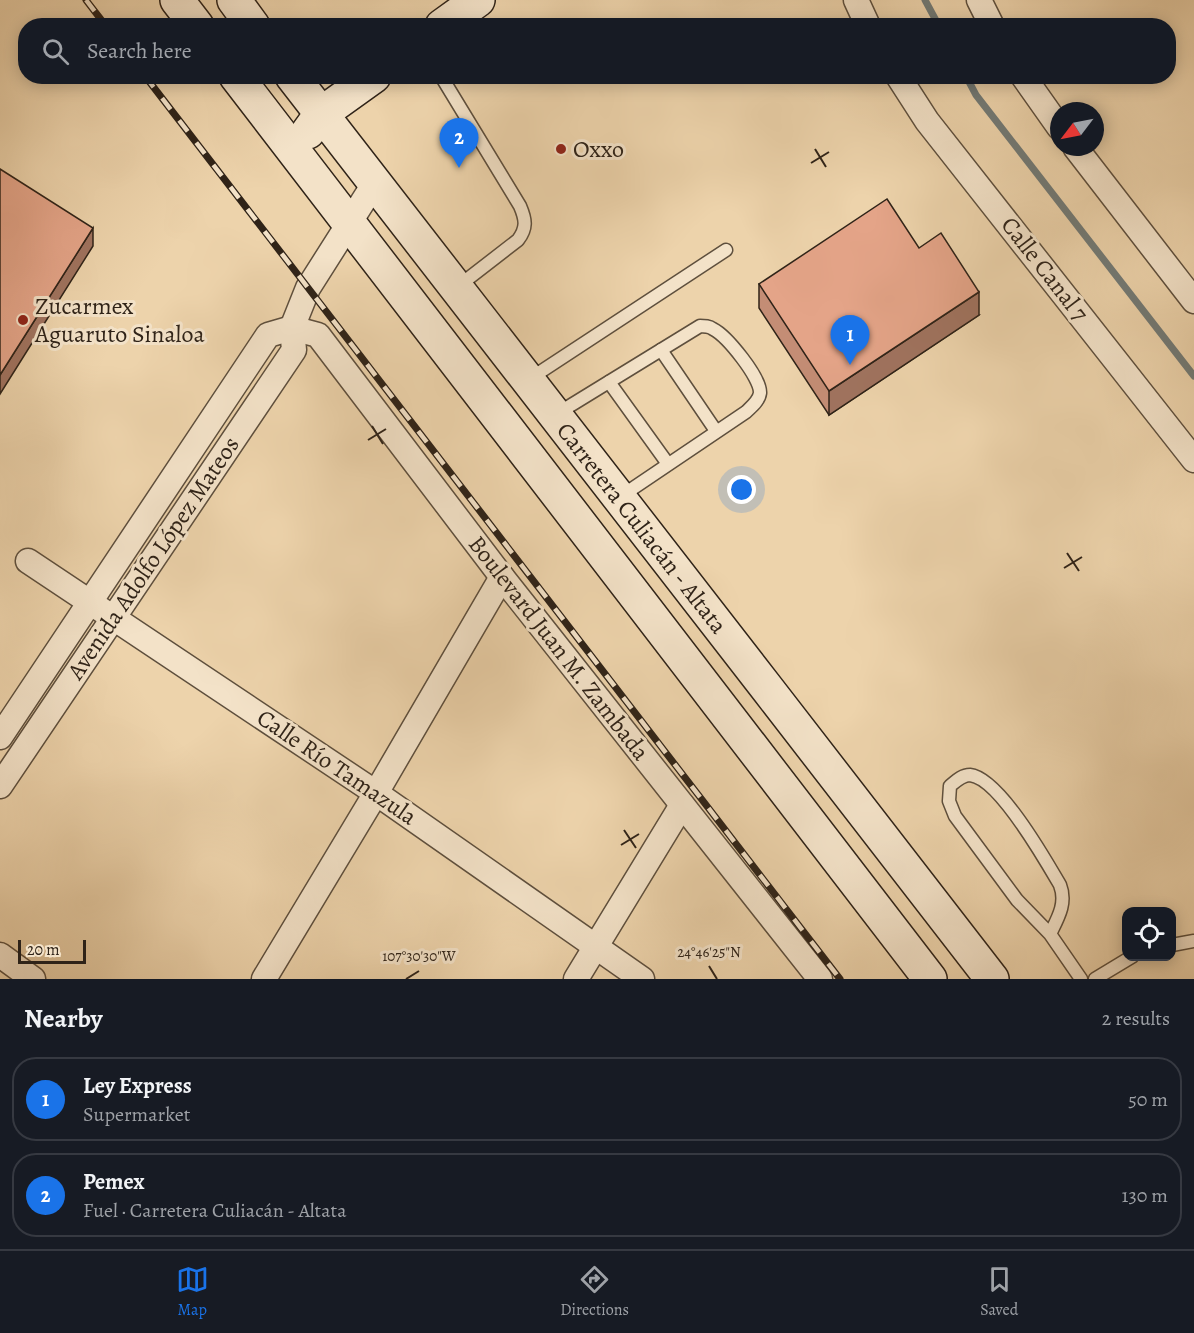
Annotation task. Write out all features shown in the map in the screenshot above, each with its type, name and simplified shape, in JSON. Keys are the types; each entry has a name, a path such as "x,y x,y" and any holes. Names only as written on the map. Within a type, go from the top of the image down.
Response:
{"main road":[{"path":"177,0 191,18"},
{"path":"234,0 247,18"},
{"path":"453,18 478,0"},
{"name":"Carretera Culiacán - Altata","path":"243,84 930,979"},
{"name":"Carretera Culiacán - Altata","path":"298,84 992,979"},
{"path":"294,150 321,114 363,84"}],"street":[{"path":"856,0 864,18"},
{"path":"979,0 988,18"},
{"name":"Calle Canal 7","path":"903,84 927,121 1194,460"},
{"path":"1029,84 1050,114"},
{"path":"1082,156 1194,301"},
{"name":"Avenida Adolfo López Mateos","path":"0,786 294,350 292,328 308,288 374,184"},
{"name":"Avenida Adolfo López Mateos","path":"0,737 268,334 292,328"},
{"name":"Boulevard Juan M. Zambada","path":"292,328 318,335 502,577 820,979"},
{"name":"Calle Río Tamazula","path":"28,561 376,793 642,979"},
{"path":"264,979 502,577"},
{"path":"576,979 682,806"},
{"path":"0,955 33,979"}],"lane":[{"path":"446,84 525,218 525,230 518,240 455,289"},
{"path":"527,381 726,250"},
{"path":"554,416 700,326 708,326 715,330 734,347 757,382 760,393 756,402 746,412 619,498"},
{"path":"661,350 716,431"},
{"path":"609,382 668,464"},
{"path":"1050,934 1063,902 1064,894 1060,885 1023,826 993,788 981,779 970,775 961,777 950,786 949,801 955,816 1017,900 1050,934 1081,979"},
{"path":"1176,945 1193,943"},
{"path":"1095,979 1126,961"}],"building":[{"name":"Zucarmex Aguaruto Sinaloa","path":"0,169 93,228 0,375"},
{"path":"887,199 919,248 941,233 979,292 829,391 759,284"}],"waterway":[{"path":"925,0 935,18"},
{"path":"970,84 976,95 1194,376"}],"railway":[{"path":"86,0 100,18"},
{"path":"151,84 840,979"}],"place":[{"name":"Oxxo","path":"561,149"},
{"name":"Pemex","path":"459,168"},
{"name":"Zucarmex Aguaruto Sinaloa","path":"23,320"},
{"name":"Ley Express","path":"850,365"}]}
